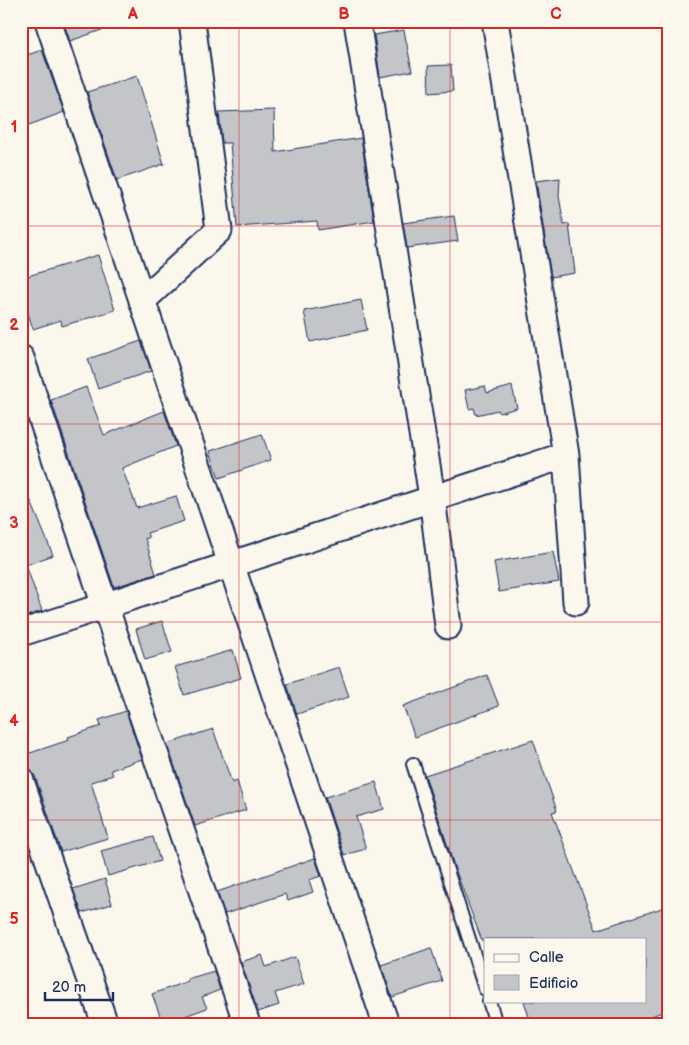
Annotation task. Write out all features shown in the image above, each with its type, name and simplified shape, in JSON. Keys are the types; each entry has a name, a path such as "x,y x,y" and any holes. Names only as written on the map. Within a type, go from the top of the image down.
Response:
{"street":[{"path":"48,21 386,1024"},
{"path":"142,301 218,230 192,21"},
{"path":"357,21 432,497 448,626"},
{"path":"495,21 566,455 576,602"},
{"path":"21,358 247,1024"},
{"path":"21,633 106,607 432,497 566,455"},
{"path":"21,780 105,1024"}],"lane":[{"path":"412,764 484,986"},
{"path":"489,1002 496,1024"}],"building":[{"path":"63,21 119,21 119,24 70,41"},
{"path":"404,30 412,71 380,77 374,35"},
{"path":"42,50 64,112 21,128 21,57"},
{"path":"451,65 453,91 429,93 428,66"},
{"path":"137,76 164,164 117,180 87,92"},
{"path":"274,110 275,152 361,138 374,221 318,230 317,221 237,227 230,143 222,143 219,112"},
{"path":"560,178 559,196 564,225 569,224 575,273 551,277 536,181"},
{"path":"454,216 458,241 407,248 403,223"},
{"path":"98,255 115,310 62,326 61,320 33,329 25,304 21,305 21,278"},
{"path":"361,300 367,330 310,342 304,311"},
{"path":"141,341 151,371 98,389 88,359"},
{"path":"485,386 487,393 512,386 517,408 499,413 498,410 476,415 474,408 469,409 465,390"},
{"path":"86,387 104,435 164,411 176,446 122,468 137,508 176,496 184,521 147,533 149,538 145,538 156,574 114,587 51,400"},
{"path":"262,434 271,460 219,478 210,451"},
{"path":"21,477 53,555 26,565 42,611 21,618"},
{"path":"553,552 559,582 499,592 494,562"},
{"path":"162,621 172,652 145,660 136,629"},
{"path":"233,650 241,678 184,695 175,667"},
{"path":"339,667 349,697 297,714 287,684"},
{"path":"487,675 499,706 415,737 403,706"},
{"path":"126,711 142,759 111,770 113,775 91,782 108,838 61,852 35,776 31,770 24,767 21,756 69,740 68,737 101,726 99,720"},
{"path":"213,729 232,783 237,781 246,810 195,826 167,744"},
{"path":"533,740 557,811 552,812 596,930 668,906 668,1010 629,1024 531,1024 524,1002 646,1002 646,938 484,938 482,941 454,866 425,775"},
{"path":"376,782 384,809 356,817 366,849 344,855 325,797"},
{"path":"153,837 160,861 108,876 101,851"},
{"path":"315,858 321,876 309,880 313,892 288,901 285,894 225,914 217,892"},
{"path":"105,879 112,904 82,913 73,889"},
{"path":"431,948 442,981 392,997 381,965"},
{"path":"262,955 266,967 295,957 304,984 275,993 279,1005 258,1012 241,962"},
{"path":"214,971 220,990 202,997 207,1008 163,1024 152,994 188,981 187,979"}]}
